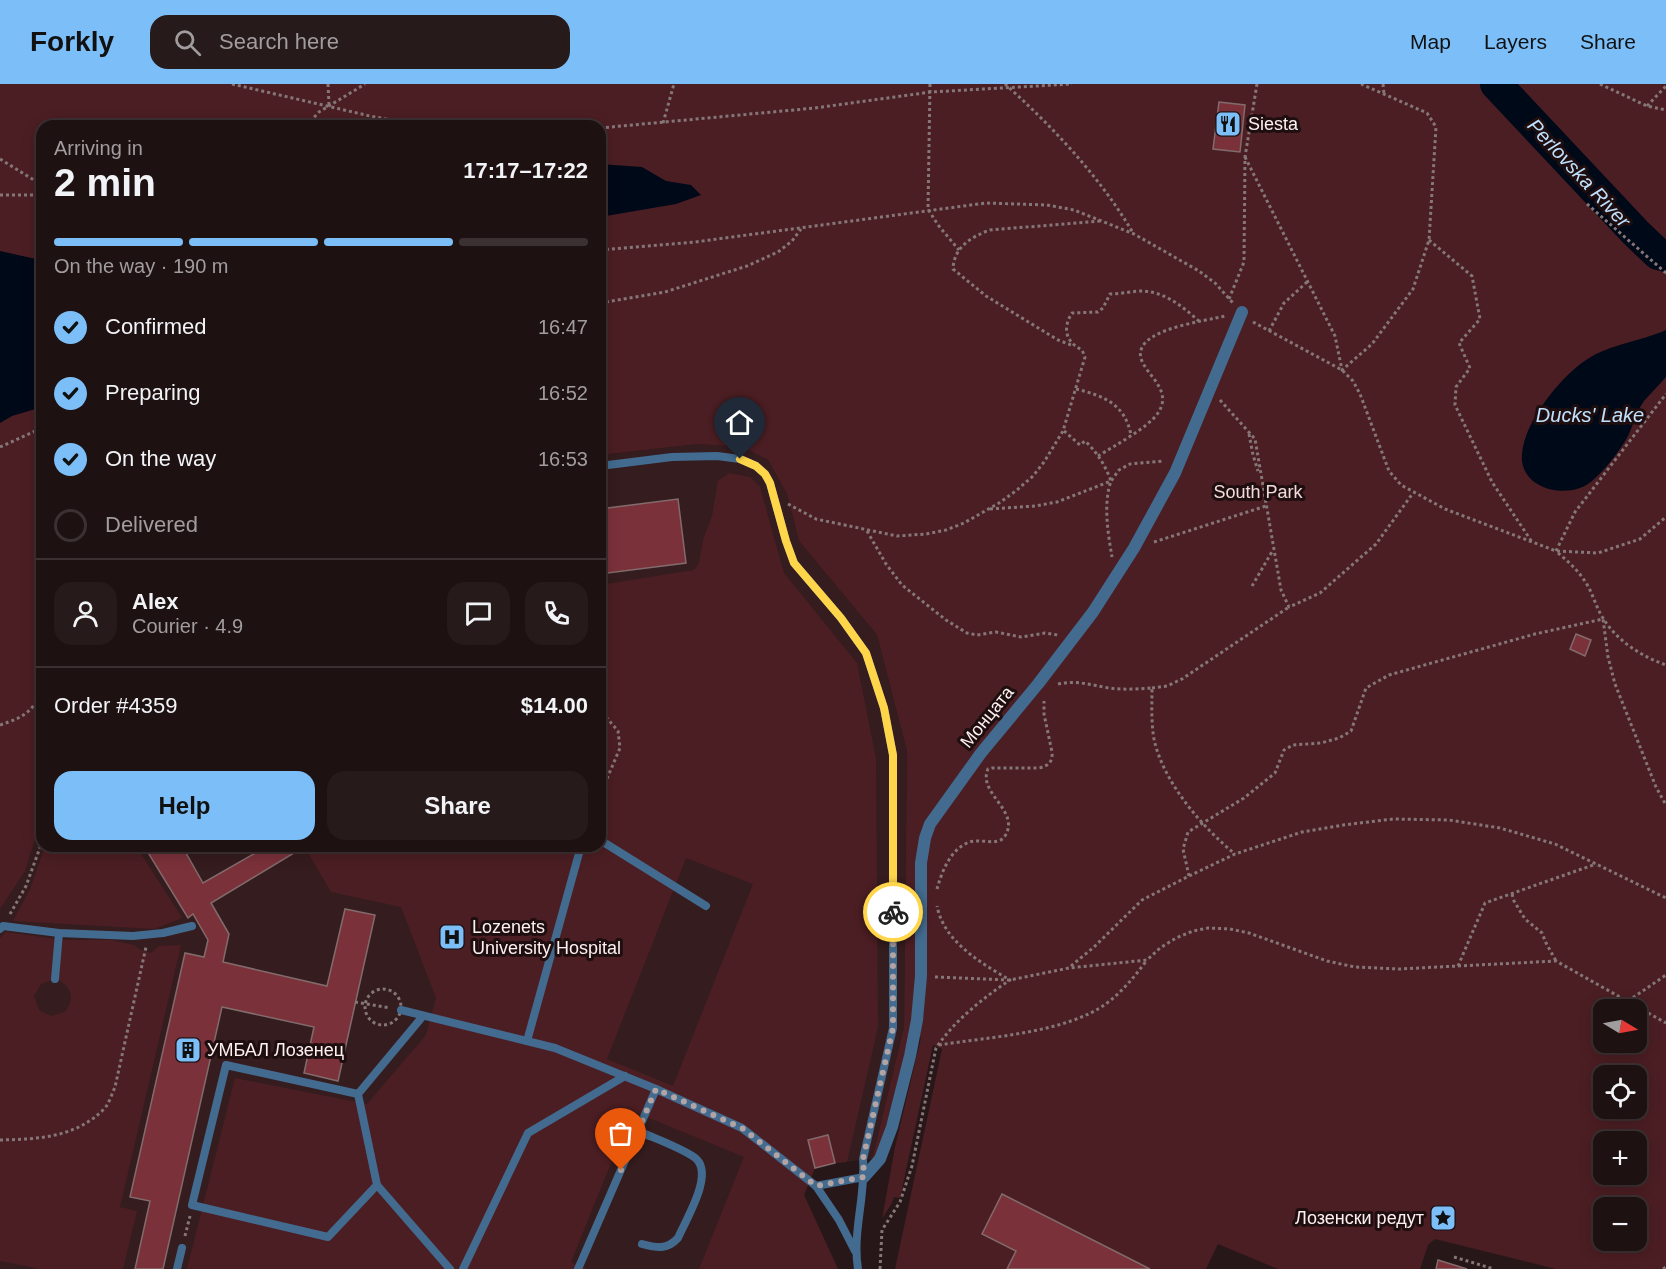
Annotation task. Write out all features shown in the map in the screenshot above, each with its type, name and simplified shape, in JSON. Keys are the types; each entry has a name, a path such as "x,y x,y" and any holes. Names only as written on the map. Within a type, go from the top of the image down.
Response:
{"street":[{"name":"Монцата","path":"864,1177 880,1159 892,1126 917,1020 921,976 921,880 925,838 930,824 981,753 1042,688 1072,639 1093,612 1134,548 1157,509 1181,459 1242,312"}],"lane":[{"path":"606,465 672,457 717,456 740,459 756,466 765,474 772,490 794,563 841,618 866,653 884,708 893,755 893,1028 863,1159 864,1177 855,1251 858,1269"},
{"path":"606,844 706,906"},
{"path":"527,1041 579,852"},
{"path":"2,928 59,933 148,935 192,926"},
{"path":"55,979 59,933"},
{"path":"401,1010 555,1048 656,1089 742,1128 816,1186 839,1220 855,1251"},
{"path":"358,1094 423,1016"},
{"path":"358,1094 226,1065 192,1205 328,1238 377,1185"},
{"path":"463,1269 528,1133 625,1076"},
{"path":"578,1269 656,1089"},
{"path":"358,1094 377,1185 450,1269"},
{"path":"638,1131 695,1157 703,1171 702,1182 678,1238 665,1247 657,1248 642,1244"},
{"path":"816,1186 864,1177"},
{"path":"177,1269 182,1248"}],"path":[{"path":"232,84 392,120"},
{"path":"328,84 329,105"},
{"path":"312,120 329,105 365,84"},
{"path":"663,123 674,84"},
{"path":"930,84 928,209 959,250"},
{"path":"1005,84 1047,123 1106,194 1134,234"},
{"path":"606,128 814,108 931,92 1072,84"},
{"path":"1229,299 1245,262 1245,157 1257,84"},
{"path":"1245,157 1335,336 1342,370 1372,344 1413,289 1429,240 1436,128 1427,113 1361,84"},
{"path":"1383,84 1383,94"},
{"path":"1600,84 1647,106 1666,110"},
{"path":"1647,106 1666,86"},
{"path":"0,159 36,181"},
{"path":"0,195 36,195"},
{"path":"1587,204 1666,273"},
{"path":"772,490 792,507 816,519 897,536 926,534 964,524 990,509 1033,476 1064,431 1085,357 1082,350 1058,340 986,296 953,269 954,260 959,250 976,235 990,230 1103,220"},
{"path":"606,249 695,242 847,221"},
{"path":"606,302 665,292 747,266 778,252 792,241 801,229"},
{"path":"1429,240 1472,276 1479,319 1459,343 1470,368 1456,387 1455,405 1492,482 1532,542"},
{"path":"1269,332 1284,303 1307,282"},
{"path":"1071,345 1067,333 1070,315 1075,312 1098,312 1103,308 1110,294 1143,291 1160,294 1179,304 1200,322"},
{"path":"1098,456 1158,415 1162,406 1163,396 1160,387 1141,357 1140,351 1144,343 1163,331 1242,312"},
{"path":"1076,389 1094,394 1120,409 1126,416 1131,435"},
{"path":"1210,390 1233,412 1255,439 1281,590 1289,607"},
{"path":"1556,551 1575,512 1666,394"},
{"path":"0,447 36,431"},
{"path":"1064,431 1080,445 1085,441 1098,456 1111,481"},
{"path":"1115,576 1107,505 1107,491 1111,481 1119,470 1130,465 1181,459"},
{"path":"990,509 1057,502 1111,481"},
{"path":"921,880 935,895 944,868 960,847 972,841 997,841 1006,835 1008,826 1005,814 999,801 986,786 985,777 988,769 992,768 1039,768 1046,767 1050,763 1053,758 1044,714 1042,688 1071,681 1116,688 1152,688 1167,686 1182,680 1289,607 1320,592 1376,544 1413,493"},
{"path":"1134,548 1266,506"},
{"path":"1556,551 1598,553 1640,539 1666,517"},
{"path":"867,531 886,564 902,585 946,620 967,633 977,635 996,632 1021,637 1045,633 1072,639"},
{"path":"1252,586 1274,549"},
{"path":"1556,551 1576,569 1588,586 1603,619 1608,657 1616,684 1656,787 1666,805"},
{"path":"1603,619 1628,646 1646,658 1666,666"},
{"path":"1189,876 1183,849 1188,832 1244,798 1275,773 1284,750 1293,744 1321,743 1340,738 1350,731 1366,688 1389,675 1535,634 1603,619"},
{"path":"1152,688 1154,741 1166,769 1186,806 1235,854"},
{"path":"0,725 19,719 33,709 36,702"},
{"path":"606,717 618,731 620,748 606,781"},
{"path":"1069,968 1142,900 1235,854 1302,832 1393,819 1449,820 1500,828 1555,844 1666,898"},
{"path":"2,928 26,886 38,852"},
{"path":"1458,966 1485,903 1596,864"},
{"path":"1512,894 1525,918 1542,933 1556,961 1624,999"},
{"path":"937,904 938,912 949,934 983,964 1010,980"},
{"path":"939,1045 1039,1029 1084,1017 1106,1004 1129,984 1160,948 1176,938 1208,928 1249,933 1327,961 1355,967 1399,969 1556,961"},
{"path":"0,1140 40,1139 76,1130 106,1107 115,1087 148,935"},
{"path":"921,976 1010,980 1069,968 1148,960"},
{"path":"1631,999 1666,975"},
{"path":"880,1269 882,1230 903,1194 912,1166 936,1048 967,1014 1010,980"},
{"path":"380,1025 370,1020 365,1004 372,993 383,989"},
{"path":"356,1002 380,1007"},
{"path":"1647,1012 1666,1023"},
{"path":"182,1248 192,1205"},
{"path":"1454,1257 1494,1269"}],"shaded area":[{"name":"Lozenets University Hospital","path":"698,444 743,447 768,460 787,494 799,541 877,635 907,751 904,1027 872,1159 835,1163 815,1168 804,1195 838,1269 0,1269 0,739 36,728 36,852 606,852 606,454"}],"green space":[{"name":"South Park","path":"0,84 1666,84 1666,1269 1556,1269 1435,1239 1428,1245 1420,1269 1278,1269 1218,1244 1206,1269 1150,1269 1003,1194 982,1234 1016,1251 1007,1269 895,1269 942,1049 933,1045 900,1198 894,1197 882,1219 895,1147 921,1038 911,1030 879,1153 872,1159 904,1027 907,751 877,635 799,541 787,494 768,460 743,447 698,444 606,454 606,120 36,120 36,836 25,871 0,909"},
{"path":"729,473 750,477 760,487 784,573 857,663 876,759 878,1027 847,1162 835,1163 828,1136 809,1140 815,1168 804,1195 838,1269 699,1269 744,1157 632,1111 571,1262 587,1269 187,1269 235,1078 367,1104 426,1035 436,998 401,907 331,892 308,852 606,852 606,584 694,570 699,563 703,540 712,516 718,481","holes":["686,858 753,884 673,1086 607,1059"]},
{"path":"43,852 140,852 182,918 154,929 13,921 30,889"},
{"path":"6,932 64,940 111,940 134,945 151,953 159,946 181,945 120,1207 137,1211 123,1269 40,1269 1,1261 0,1263 0,938","holes":["55,979 70,992 70,1002 65,1012 51,1016 39,1010 34,996 41,984"]}],"water":[{"path":"606,164 642,167 666,181 691,185 701,195 676,204 606,216"},
{"path":"0,251 36,259 36,409 12,416 0,423"},
{"name":"Ducks' Lake","path":"1666,330 1666,377 1644,401 1627,438 1606,467 1592,481 1573,490 1551,489 1532,480 1525,471 1522,461 1523,448 1534,419 1553,391 1575,368 1595,355"}],"building":[{"path":"1219,102 1245,105 1240,152 1213,149"},
{"path":"678,499 686,563 606,573 606,508"},
{"path":"1576,634 1591,640 1585,656 1570,649"},
{"name":"УМБАЛ Лозенец","path":"148,852 185,852 203,883 257,852 293,852 211,903 229,934 223,962 327,986 345,909 375,915 338,1081 304,1073 314,1027 222,1007 163,1269 135,1269 150,1201 130,1197 185,953 204,957 208,940 193,914 188,918"},
{"path":"828,1135 835,1163 815,1168 808,1140"},
{"path":"1002,1194 1150,1269 1007,1269 1016,1251 982,1234"},
{"path":"1438,1260 1467,1269 1436,1269"}],"waterway":[{"name":"Perlovska River","path":"1496,84 1636,233 1658,254 1666,256"}],"way so far":[{"path":"621,1170 656,1089 742,1128 816,1186 864,1177 863,1159 893,1028 893,912"}],"place":[{"name":"Siesta","path":"1228,124"},
{"name":"Lozenets University Hospital","path":"452,937"},
{"name":"УМБАЛ Лозенец","path":"188,1050"},
{"name":"Лозенски редут","path":"1443,1218"}],"route":[{"path":"740,459 756,466 765,474 770,483 794,563 841,618 866,653 884,708 893,755 893,912"}]}
